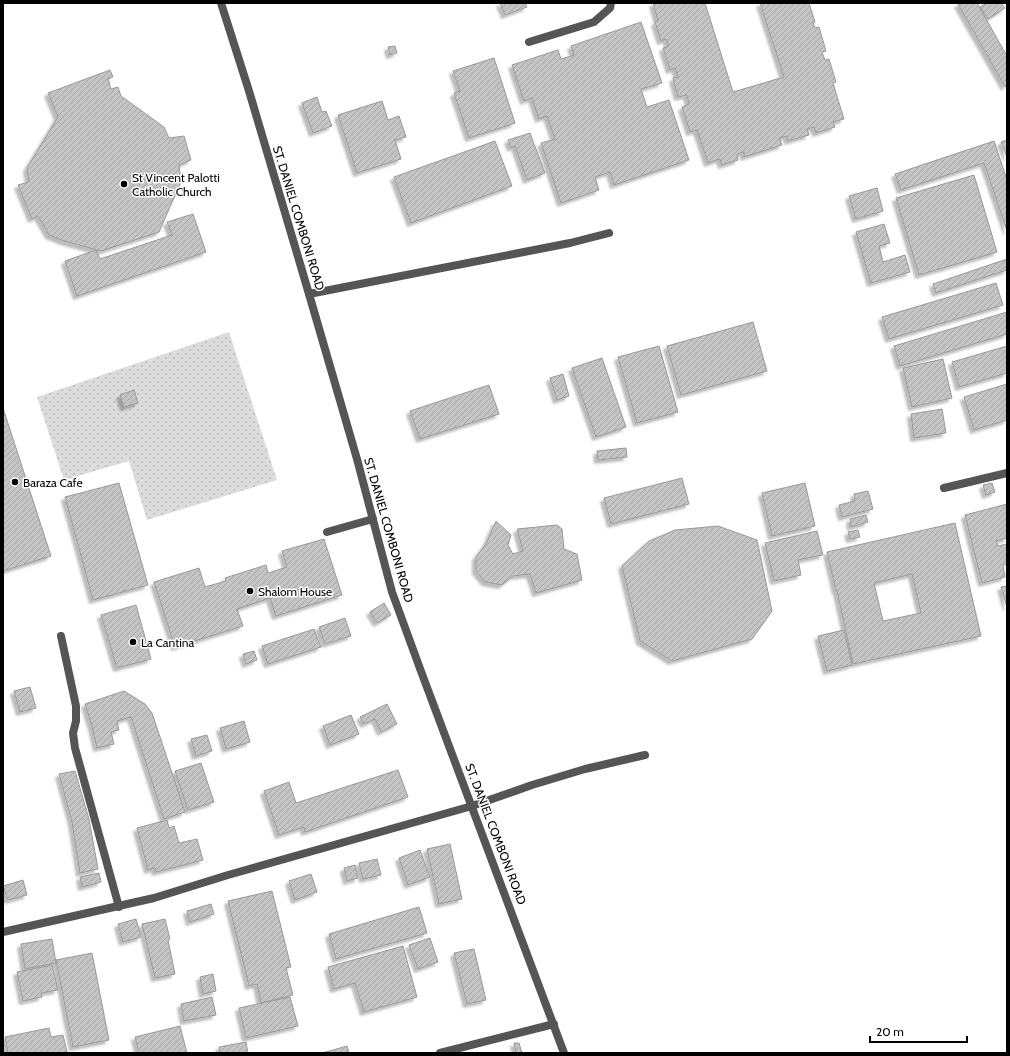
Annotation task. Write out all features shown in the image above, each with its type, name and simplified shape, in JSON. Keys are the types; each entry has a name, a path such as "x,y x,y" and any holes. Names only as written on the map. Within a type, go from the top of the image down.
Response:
{"street":[{"name":"ST. DANIEL COMBONI ROAD","path":"221,3 249,91 357,459 392,592 564,1053"},
{"path":"529,42 594,22 610,8 611,3"},
{"path":"309,294 570,243 609,233"},
{"path":"944,488 1007,473"},
{"path":"327,532 373,519"},
{"path":"61,636 76,706 76,721 73,733 75,748 119,907"},
{"path":"3,932 154,898 228,875 472,806 532,785 585,769 645,755"},
{"path":"440,1053 554,1024"}],"shaded area":[{"path":"229,332 277,480 147,520 129,461 64,480 37,397"}],"building":[{"path":"500,3 525,3 527,7 505,15"},
{"path":"653,3 705,3 733,92 784,77 760,3 809,3 815,22 813,23 815,28 819,27 826,51 822,52 825,60 829,59 836,82 833,83 844,119 833,122 835,127 816,133 814,127 807,129 809,135 788,141 787,136 779,138 782,145 744,157 744,152 737,154 738,160 722,165 720,159 708,163 697,130 690,132 682,107 689,104 687,95 678,97 673,78 678,77 675,68 670,70 663,48 669,46 666,39 661,41 655,22 658,21"},
{"path":"977,3 1007,56 1007,85 1005,87 958,4"},
{"path":"987,3 1001,3 1005,8 988,19 980,7"},
{"path":"641,22 662,83 641,89 647,107 669,100 689,160 614,185 610,172 595,177 599,190 561,203 541,143 555,139 547,116 539,119 532,98 524,101 512,65 558,50 561,59 574,55 571,46"},
{"path":"395,46 397,53 390,55 388,47"},
{"path":"494,58 515,123 469,138 454,93 460,91 453,71"},
{"path":"110,70 113,77 108,79 111,89 118,87 121,96 164,127 169,138 184,136 191,160 179,165 181,182 159,232 101,251 64,241 49,235 38,216 32,219 18,185 29,182 27,168 58,117 48,93"},
{"path":"317,97 322,112 326,111 332,126 313,133 302,103"},
{"path":"382,101 388,120 399,116 406,137 395,140 401,159 357,173 338,115"},
{"path":"530,133 545,173 527,180 515,146 511,148 508,140"},
{"path":"1007,140 1007,157 1001,142"},
{"path":"495,141 512,186 411,223 394,177"},
{"path":"994,141 1007,180 1007,231 984,163 901,190 895,174"},
{"path":"974,175 997,252 919,275 896,198"},
{"path":"877,188 883,211 856,219 849,196"},
{"path":"193,214 206,252 77,296 65,261 96,250 100,259 172,235 167,222"},
{"path":"884,224 890,243 879,246 883,262 905,255 910,272 871,283 856,232"},
{"path":"1007,259 1007,270 936,293 933,284"},
{"path":"996,283 1003,305 889,339 882,317"},
{"path":"1007,312 1007,334 900,366 894,346"},
{"path":"753,322 767,371 681,395 667,346"},
{"path":"659,346 678,412 637,423 618,357"},
{"path":"1007,346 1007,373 959,387 952,362"},
{"path":"602,358 626,427 596,437 572,368"},
{"path":"943,359 952,398 912,407 903,368"},
{"path":"563,374 569,396 557,400 550,378"},
{"path":"1007,384 1007,420 974,430 964,397"},
{"path":"489,385 499,414 420,439 410,411"},
{"path":"134,390 138,403 124,407 120,395"},
{"name":"Baraza Cafe","path":"3,408 51,556 3,571"},
{"path":"942,409 946,433 914,438 911,414"},
{"path":"626,448 627,457 598,460 597,451"},
{"path":"682,478 689,504 611,524 604,498"},
{"path":"119,483 148,585 93,600 65,497"},
{"path":"805,483 815,526 772,536 762,493"},
{"path":"992,483 995,492 986,495 983,485"},
{"path":"868,491 873,509 842,517 839,505 855,501 854,494"},
{"path":"1007,504 1007,538 996,541 998,546 1007,544 1007,564 1003,565 1005,577 982,583 965,515"},
{"path":"866,515 868,522 851,527 850,519"},
{"path":"496,521 511,535 508,545 513,554 523,551 517,529 557,525 562,529 564,549 577,554 582,580 536,593 530,574 513,576 502,585 485,582 476,571 476,557 486,544"},
{"path":"955,523 981,636 853,664 827,552","holes":["912,574 921,613 883,621 874,583"]},
{"path":"718,526 757,540 772,611 752,639 672,661 640,641 622,566 649,541 675,530"},
{"path":"858,530 860,537 850,539 848,532"},
{"path":"817,531 823,555 798,560 801,575 774,581 765,543"},
{"path":"324,539 342,595 276,616 270,598 237,609 243,626 175,647 154,582 199,568 205,587 226,581 225,578 266,565 268,573 287,567 282,551"},
{"path":"1007,586 1007,607 1001,587"},
{"path":"384,603 391,615 377,623 370,612"},
{"path":"136,605 151,659 117,668 101,615"},
{"path":"345,618 351,636 325,644 319,627"},
{"path":"314,629 321,647 268,664 262,646"},
{"path":"844,630 852,665 827,671 818,636"},
{"path":"254,651 257,660 246,664 243,654"},
{"path":"30,687 36,708 20,712 14,691"},
{"path":"124,691 145,704 152,713 185,812 164,819 131,717 117,721 119,730 111,732 114,744 97,748 85,704"},
{"path":"387,704 397,724 381,732 375,719 364,724 360,717"},
{"path":"351,715 359,734 330,745 323,726"},
{"path":"244,721 250,742 226,749 220,728"},
{"path":"207,735 212,751 196,756 191,739"},
{"path":"201,763 214,802 188,810 175,771"},
{"path":"398,770 408,797 305,832 304,827 279,835 264,791 289,782 296,803"},
{"path":"75,771 89,819 98,869 80,873 72,822 59,774"},
{"path":"167,820 169,828 174,826 179,843 197,839 203,860 156,872 155,868 148,870 137,828"},
{"path":"450,844 462,899 439,904 427,849"},
{"path":"420,850 430,877 408,885 399,858"},
{"path":"377,859 381,875 363,879 359,863"},
{"path":"355,865 358,878 347,881 344,868"},
{"path":"99,873 101,882 82,887 80,877"},
{"path":"311,874 317,892 295,900 289,881"},
{"path":"23,880 27,895 8,900 3,886"},
{"path":"272,891 291,967 286,968 293,995 261,1003 257,984 249,986 228,901"},
{"path":"211,904 214,914 190,922 187,911"},
{"path":"419,907 427,933 336,959 329,934"},
{"path":"136,919 141,937 123,942 118,924"},
{"path":"165,919 170,939 168,940 175,974 155,978 142,924"},
{"path":"430,938 438,962 418,969 409,945"},
{"path":"52,939 56,963 25,969 21,944"},
{"path":"403,946 417,997 364,1012 355,983 334,989 328,967"},
{"path":"474,949 486,1000 467,1004 454,953"},
{"path":"92,953 109,1040 73,1047 56,960"},
{"path":"52,965 58,990 41,993 42,997 23,1001 17,972"},
{"path":"213,974 216,991 203,994 200,977"},
{"path":"212,997 216,1015 184,1021 181,1004"},
{"path":"290,997 298,1026 246,1038 239,1008"},
{"path":"180,1026 187,1053 139,1053 135,1037"},
{"path":"49,1028 51,1037 63,1035 67,1052 8,1053 5,1037"},
{"path":"246,1042 248,1053 220,1053 219,1047"},
{"path":"514,1043 519,1043 522,1053 516,1053"},
{"path":"347,1046 349,1053 322,1053"}],"place":[{"name":"St Vincent Palotti Catholic Church","path":"124,184"},
{"name":"Baraza Cafe","path":"15,482"},
{"name":"Shalom House","path":"250,591"},
{"name":"La Cantina","path":"133,642"}]}
